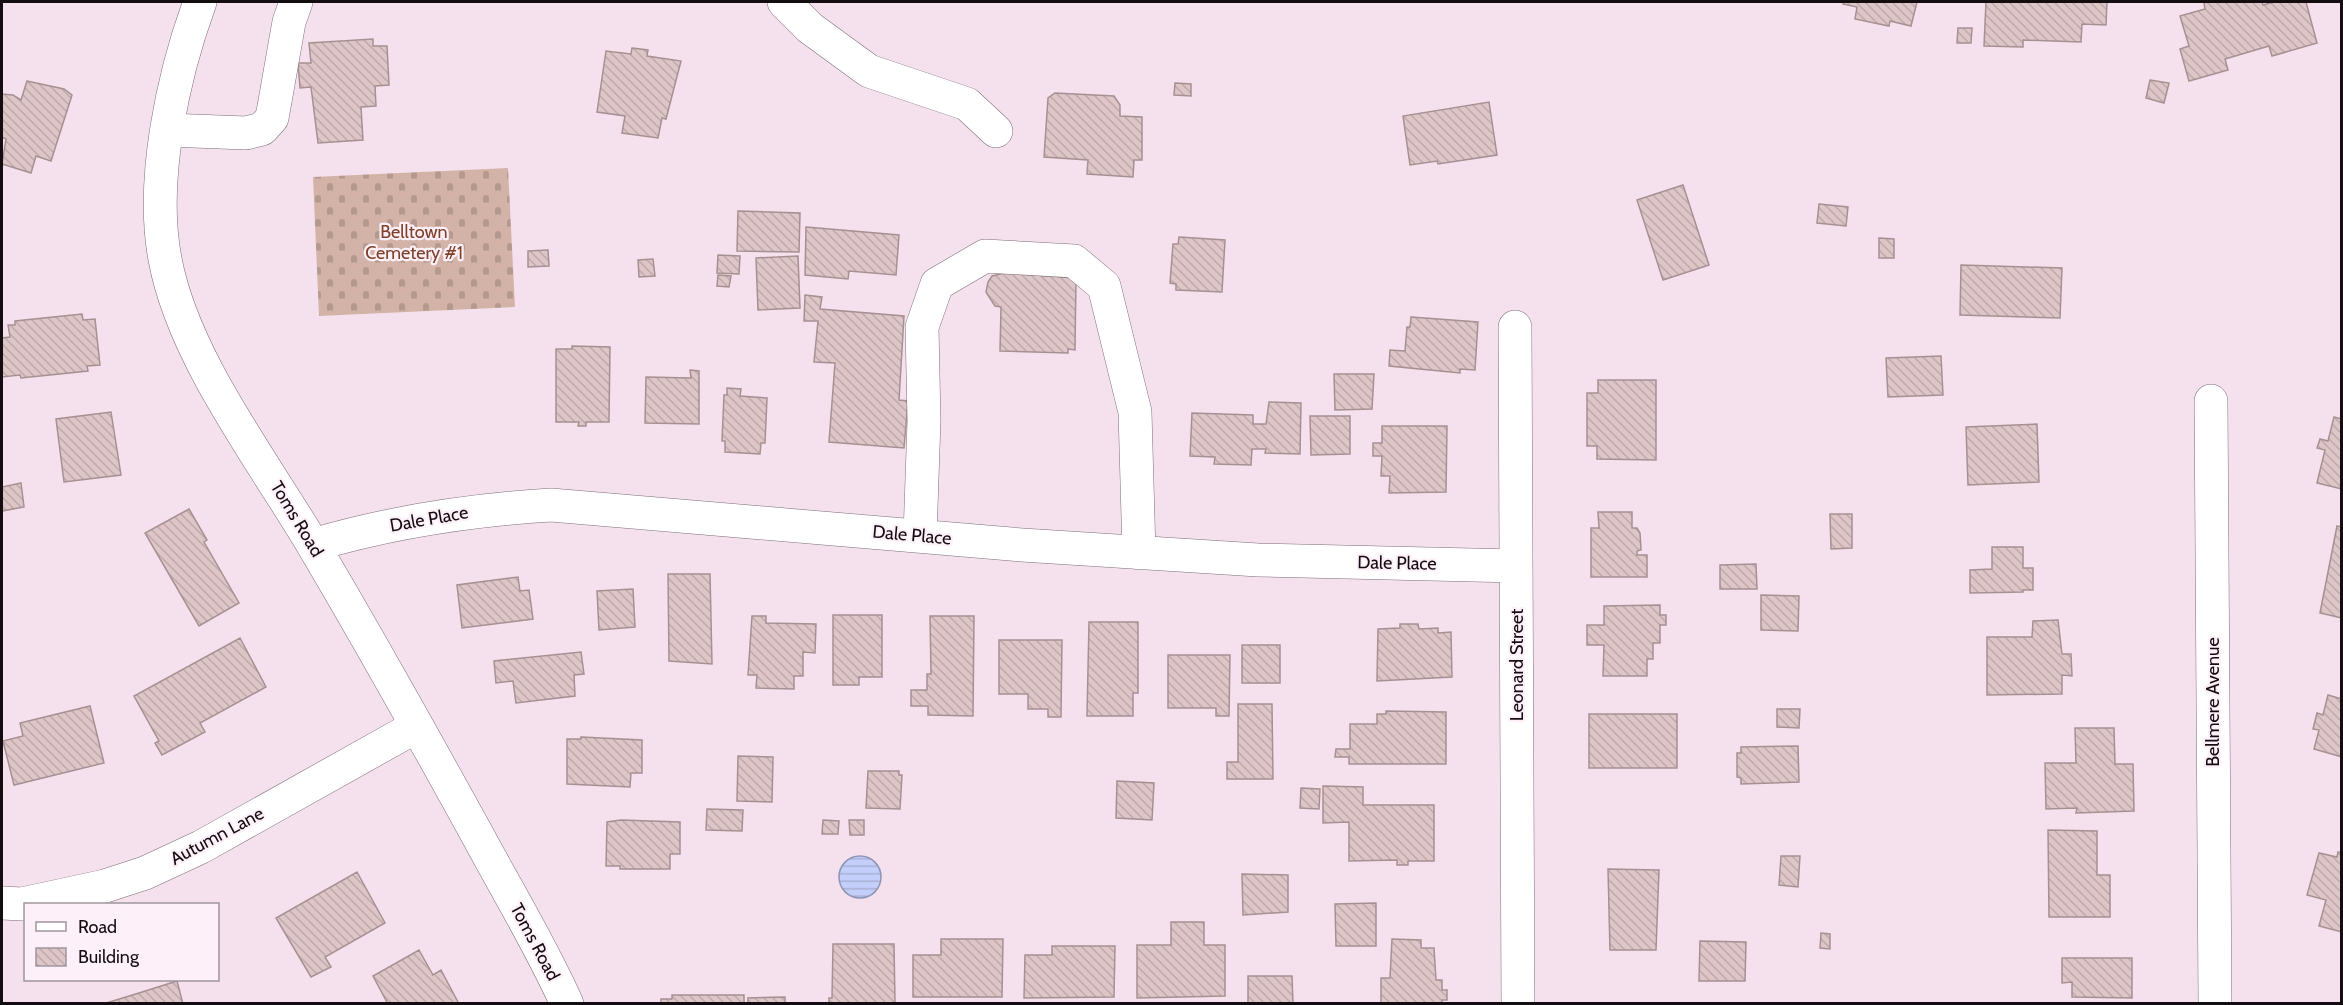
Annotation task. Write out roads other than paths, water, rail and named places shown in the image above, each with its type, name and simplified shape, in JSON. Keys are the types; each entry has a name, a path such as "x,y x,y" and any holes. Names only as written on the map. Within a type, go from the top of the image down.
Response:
{"street":[{"name":"Toms Road","path":"200,2 190,31 167,130 161,173 161,237 165,262 184,320 221,394 313,544 417,726 567,1004"},
{"path":"167,130 246,133 262,129 272,118 289,22 296,2"},
{"path":"784,2 810,28 869,71 967,104 996,131"},
{"path":"920,536 924,421 922,327 937,284 985,256 1074,261 1104,286 1135,412 1138,552"},
{"name":"Leonard Street","path":"1515,327 1518,1004"},
{"name":"Bellmere Avenue","path":"2211,401 2220,1002"},
{"name":"Dale Place","path":"313,544 365,530 442,516 485,509 551,505 920,536 1258,560 1516,566"},
{"name":"Autumn Lane","path":"27,903 105,886 146,873 201,847 417,726"},
{"name":"Autumn Lane","path":"2,903 24,904"}],"water":[{"path":"860,856 868,857 875,862 880,869 880,885 875,892 868,897 860,898 852,897 845,892 840,885 839,877 840,869 845,862 852,857"}],"park label":[{"name":"Belltown Cemetery #1","path":"414,242"}]}
